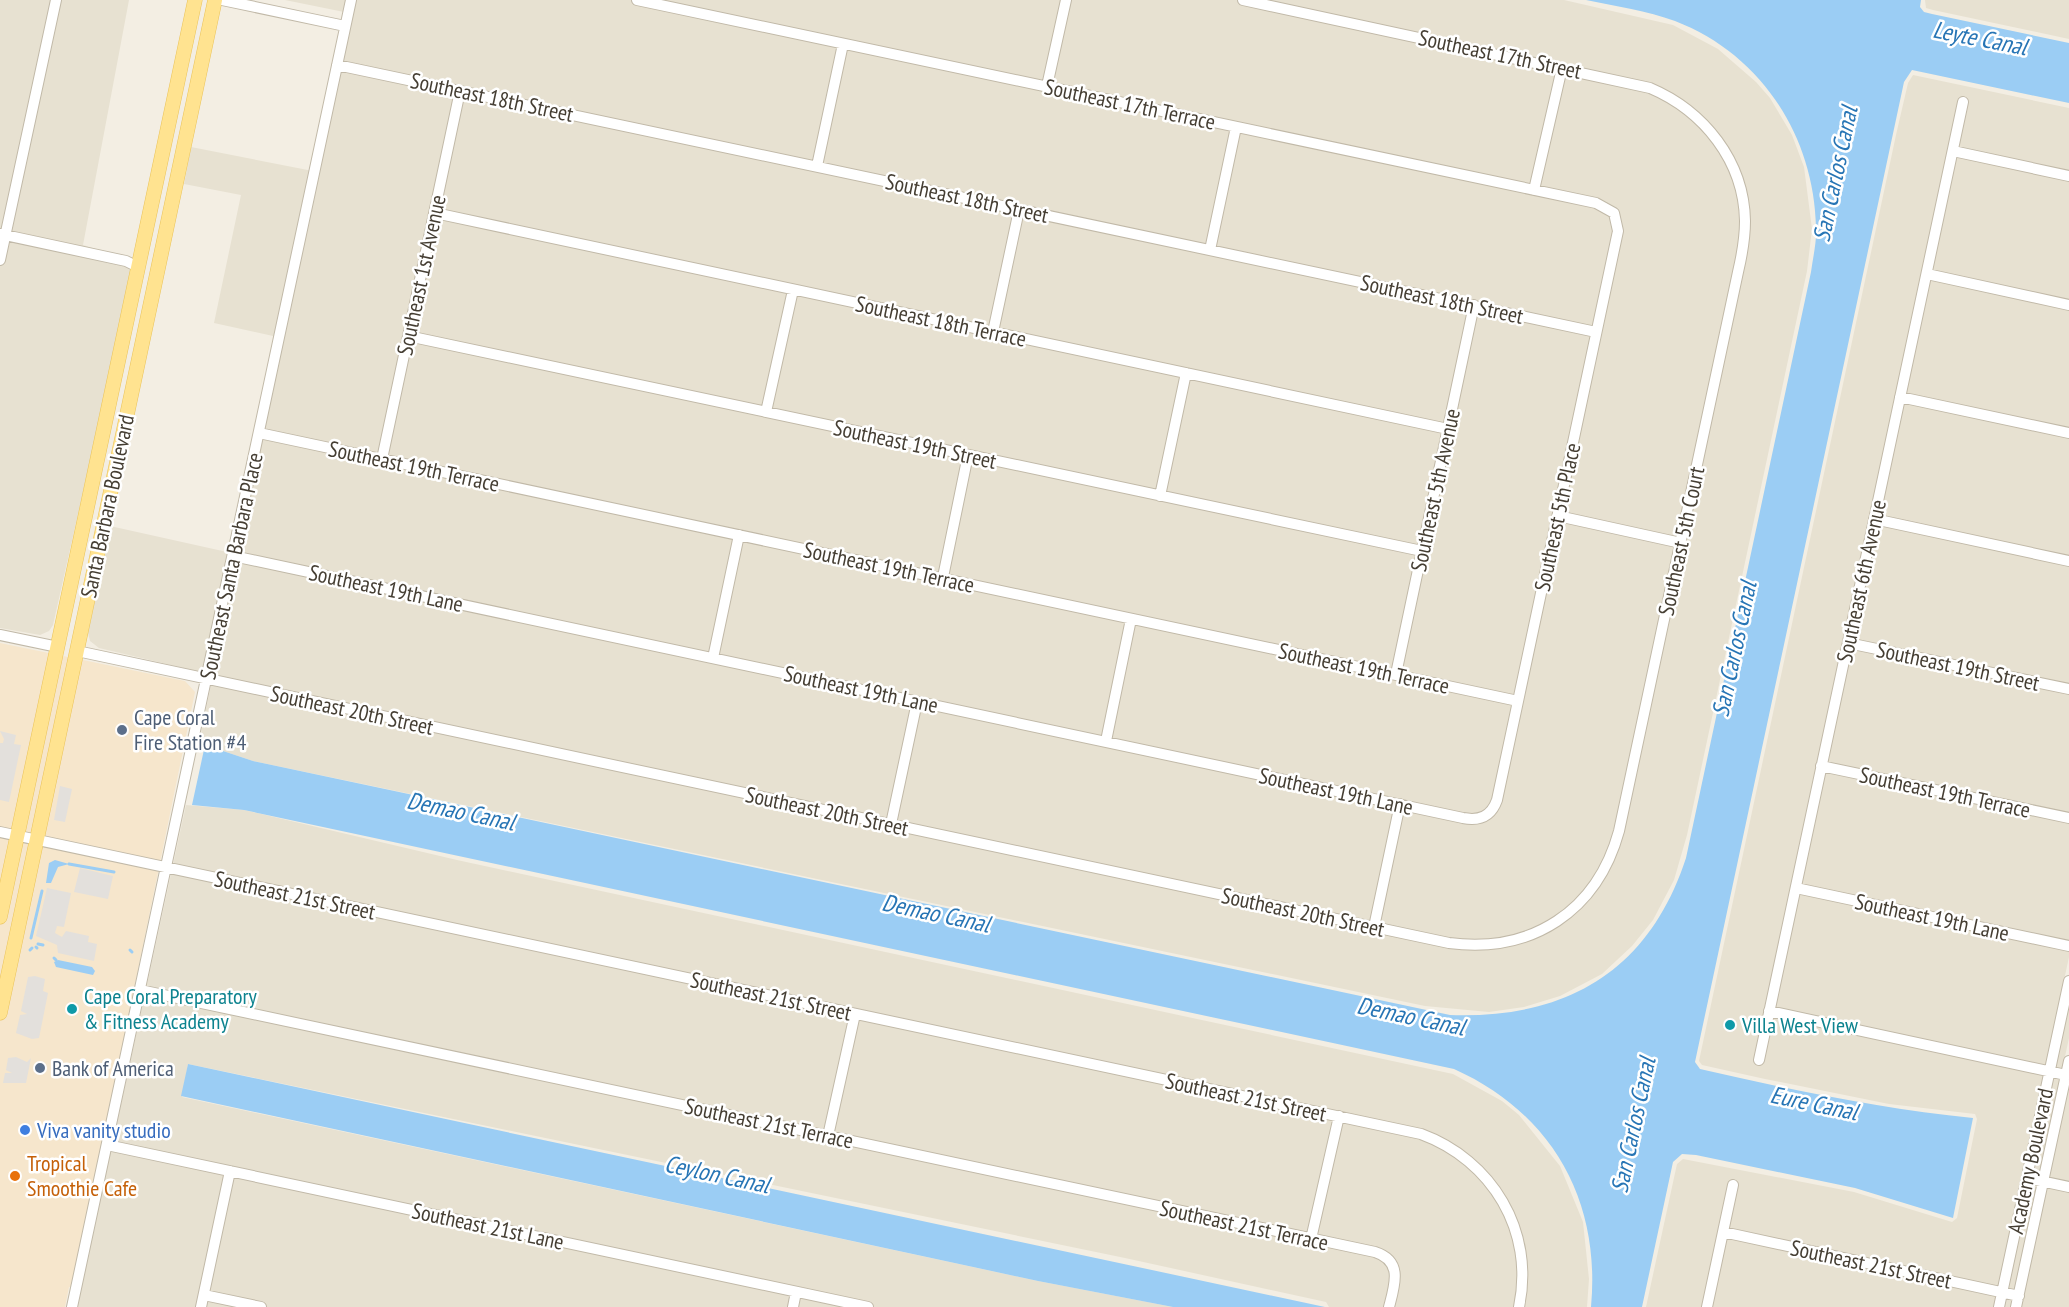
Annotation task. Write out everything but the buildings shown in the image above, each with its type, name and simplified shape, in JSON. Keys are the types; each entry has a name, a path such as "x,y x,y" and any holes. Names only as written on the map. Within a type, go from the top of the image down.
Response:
{"main road":[{"name":"Santa Barbara Boulevard","path":"0,917 195,0"},
{"name":"Santa Barbara Boulevard","path":"0,1013 215,0"},
{"path":"126,417 125,385 145,285 144,274 138,267"}],"street":[{"path":"0,260 3,235 56,0"},
{"path":"222,0 345,26"},
{"name":"Southeast Santa Barbara Place","path":"72,1307 351,0"},
{"name":"Southeast 17th Terrace","path":"637,0 1534,190 1604,206 1617,218"},
{"path":"1047,86 1066,0"},
{"name":"Southeast 17th Street","path":"1243,0 1640,85 1672,98 1702,122 1729,159"},
{"path":"817,166 843,44"},
{"name":"Southeast 18th Street","path":"337,64 1596,332"},
{"path":"1534,190 1562,68"},
{"name":"Southeast 1st Avenue","path":"382,459 460,91"},
{"name":"Southeast 6th Avenue","path":"1759,1060 1963,102"},
{"path":"1210,250 1236,127"},
{"path":"1953,151 2069,176"},
{"name":"Southeast 5th Court","path":"1572,910 1601,877 1616,843 1681,543 1744,241 1744,205 1729,159"},
{"path":"993,332 1019,210"},
{"name":"Southeast 18th Terrace","path":"435,213 1448,429"},
{"name":"Southeast 5th Place","path":"1488,814 1497,800 1618,231 1617,218"},
{"path":"3,235 126,261 138,267"},
{"path":"1927,274 2069,305"},
{"path":"766,412 793,290"},
{"name":"Southeast 5th Avenue","path":"1396,674 1474,305"},
{"name":"Southeast 19th Street","path":"408,336 1422,551"},
{"path":"1160,496 1186,373"},
{"path":"1900,397 2069,433"},
{"name":"Southeast 19th Terrace","path":"260,433 1518,701"},
{"path":"943,577 968,455"},
{"path":"1558,516 1681,543"},
{"path":"1874,519 2069,561"},
{"path":"713,658 739,535"},
{"name":"Southeast 19th Lane","path":"233,556 1471,819 1482,818 1488,814"},
{"path":"1106,741 1131,619"},
{"path":"0,635 58,646"},
{"name":"Southeast 19th Street","path":"1848,642 2069,689"},
{"name":"Southeast 20th Street","path":"77,651 1449,943 1486,945 1525,937 1572,910"},
{"path":"891,824 917,702"},
{"name":"Southeast 19th Terrace","path":"1821,766 2069,818"},
{"path":"1374,927 1400,804"},
{"name":"Southeast 21st Street","path":"0,832 1421,1134 1442,1143 1474,1165 1502,1198 1521,1246 1523,1277 1519,1307"},
{"name":"Southeast 19th Lane","path":"1796,888 2069,946"},
{"name":"Academy Boulevard","path":"1999,1307 2069,981"},
{"name":"Southeast 21st Terrace","path":"140,990 1374,1252 1386,1257 1393,1265 1395,1281 1389,1307"},
{"path":"1770,1011 2066,1075"},
{"path":"828,1136 855,1014"},
{"name":"Academy Boulevard","path":"2018,1301 2069,1061"},
{"path":"1311,1239 1339,1116"},
{"name":"Southeast 21st Lane","path":"107,1145 868,1307"},
{"path":"201,1307 230,1171"},
{"path":"2026,1178 2069,1187"},
{"path":"1707,1307 1733,1185"},
{"name":"Southeast 21st Street","path":"1723,1232 2002,1292 2018,1301"},
{"path":"793,1307 796,1292"},
{"path":"204,1295 261,1307"}],"shaded area":[{"path":"0,0 129,0 83,245 135,261 53,625 49,631 40,635 0,628"},
{"path":"285,0 1564,0 1673,25 1718,49 1756,82 1770,98 1792,135 1804,167 1812,229 1807,271 1687,835 1674,880 1653,920 1632,946 1602,974 1560,996 1524,1007 1489,1012 1425,1006 253,761 199,743 213,675 99,648 90,641 88,633 110,526 236,554 282,338 214,323 241,195 184,184 191,147 318,172 349,13"},
{"path":"1925,0 2069,0 2069,39 1933,10 1926,8"},
{"path":"1913,75 2069,108 2069,957 1994,1307 1646,1307 1677,1164 1683,1159 1854,1192 1952,1222 1957,1218 1977,1119 1975,1114 1889,1104 1702,1065 1699,1061 1896,135 1908,83"},
{"path":"0,643 185,681 195,692 72,1288 69,1287 65,1307 0,1307"},
{"path":"0,731 16,735 14,744 21,745 9,802 0,800 0,743 3,743 4,739"},
{"path":"60,786 72,789 65,822 54,820"},
{"path":"186,805 244,810 457,860 1453,1074 1502,1101 1519,1115 1560,1166 1583,1222 1589,1279 1587,1307 1329,1307 1326,1302 1125,1258 188,1064 182,1097 1038,1281 1173,1307 77,1307"},
{"path":"80,868 113,876 108,899 74,892"},
{"path":"47,888 71,893 64,927 57,926 55,933 62,937 66,931 89,936 88,942 97,944 94,961 58,953 57,945 36,936"},
{"path":"35,976 45,979 43,991 48,993 39,1038 32,1039 16,1033 20,1015 27,1014 21,1011 28,977"},
{"path":"2069,1003 2069,1038 2011,1307 2004,1307"},
{"path":"16,1057 27,1062 31,1058 26,1083 3,1083 5,1073 12,1073 6,1070 8,1058"},
{"path":"2069,1083 2069,1307 2021,1307"}],"water":[{"path":"1586,0 1921,0 1920,7 1924,12 2069,43 2069,103 1912,70 1904,82 1695,1062 1700,1069 1802,1091 1904,1110 1973,1118 1953,1218 1855,1188 1682,1154 1673,1162 1642,1307 1591,1307 1592,1268 1588,1231 1578,1196 1563,1164 1543,1135 1518,1110 1488,1087 1454,1069 244,810 192,805 205,745 253,761 1450,1015 1492,1014 1531,1008 1566,997 1598,980 1626,958 1650,931 1670,897 1686,858 1811,272 1816,232 1813,193 1805,161 1793,131 1777,102 1757,77 1733,54 1706,36 1675,21"},
{"path":"55,860 69,864 58,867 51,883 46,883 49,863"},
{"path":"58,960 92,967 95,971 93,975 56,967 54,962"},
{"path":"188,1064 1325,1307 1173,1307 1038,1281 181,1096"}],"waterway":[{"path":"69,864 114,872"},
{"path":"31,938 42,891"},
{"path":"38,944 43,945"}],"place":[{"name":"Cape Coral Fire Station #4","path":"122,730"},
{"name":"Cape Coral Preparatory & Fitness Academy","path":"72,1009"},
{"name":"Villa West View","path":"1730,1025"},
{"name":"Bank of America","path":"40,1068"},
{"name":"Viva vanity studio","path":"25,1130"},
{"name":"Tropical Smoothie Cafe","path":"15,1176"}],"water label":[{"name":"Leyte Canal","path":"1980,38"},
{"name":"San Carlos Canal","path":"1835,174"},
{"name":"San Carlos Canal","path":"1734,649"},
{"name":"Demao Canal","path":"461,811"},
{"name":"Demao Canal","path":"936,913"},
{"name":"Demao Canal","path":"1411,1016"},
{"name":"Eure Canal","path":"1814,1103"},
{"name":"San Carlos Canal","path":"1633,1125"},
{"name":"Ceylon Canal","path":"717,1174"}]}
